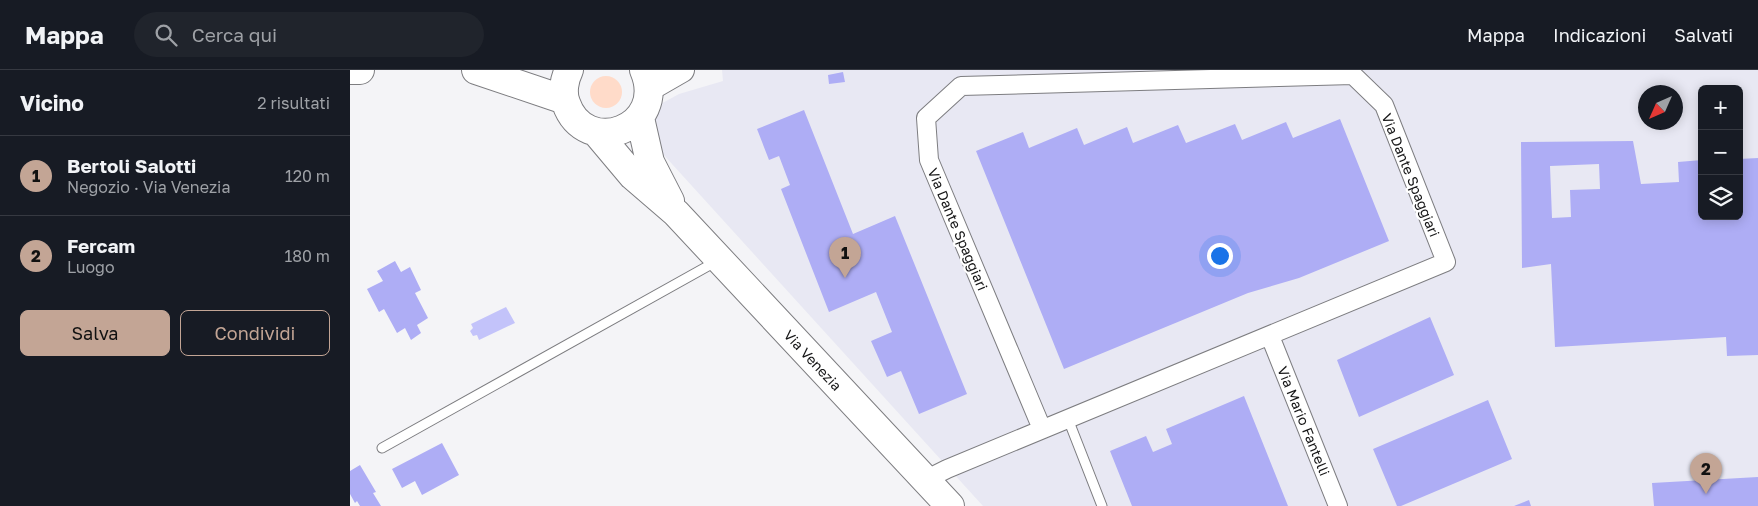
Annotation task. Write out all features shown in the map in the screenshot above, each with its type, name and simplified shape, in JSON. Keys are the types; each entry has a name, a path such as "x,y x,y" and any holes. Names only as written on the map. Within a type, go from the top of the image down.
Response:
{"main road":[{"path":"350,70 360,70"},
{"path":"476,70 562,99"},
{"path":"569,70 562,99 569,111 576,121 585,128 608,134 631,126 640,118 649,100 647,80 682,70"},
{"name":"Via Venezia","path":"640,118 650,162 676,213"},
{"name":"Via Venezia","path":"596,132 632,176 676,213 950,506"}],"street":[{"path":"513,70 562,99"},
{"name":"Via Dante Spaggiari","path":"927,482 933,476 947,469 1446,262 1384,105 1353,75 961,86 926,118 929,160 1042,429"},
{"name":"Via Mario Fantelli","path":"1270,336 1338,506"}],"lane":[{"path":"382,448 720,260"},
{"path":"1068,419 1102,506"}],"shaded area":[{"path":"722,70 1758,70 1758,506 983,506 662,153 646,112 679,94 723,81"},
{"path":"606,76 618,80 622,92 618,104 606,108 594,104 590,92 594,80"}],"water":[{"path":"506,307 515,323 479,340 477,335 473,336 470,331 473,328 471,324"}],"building":[{"path":"843,72 845,82 829,84 828,75"},
{"path":"804,110 853,234 895,216 967,394 919,414 901,371 887,377 871,341 892,332 876,292 829,312 781,189 790,185 779,156 769,160 757,129"},
{"path":"1340,119 1389,241 1299,278 1248,293 1064,369 976,151 1023,132 1029,148 1077,128 1084,145 1127,127 1133,143 1178,125 1186,143 1235,124 1242,140 1286,122 1293,138"},
{"path":"1633,141 1641,184 1679,182 1678,162 1698,160 1698,220 1743,220 1743,159 1758,158 1758,355 1727,356 1726,337 1555,347 1551,264 1522,268 1521,142","holes":["1599,164 1600,189 1570,190 1571,217 1552,218 1550,166"]},
{"path":"395,261 401,272 410,267 421,290 415,293 428,318 417,325 421,333 411,340 405,328 397,333 384,309 379,312 367,289 383,281 377,271"},
{"path":"1430,317 1454,375 1359,417 1337,360"},
{"path":"1244,396 1288,506 1132,506 1110,451 1146,436 1153,452 1172,444 1166,429"},
{"path":"1488,400 1512,459 1401,506 1397,506 1373,449"},
{"path":"442,443 459,475 422,495 415,481 402,488 392,469"},
{"path":"360,465 376,492 373,493 381,506 360,506 357,501 355,503 350,494 350,471"},
{"path":"1758,477 1758,506 1654,506 1652,483"},
{"path":"1529,500 1531,506 1514,506"}],"place":[{"name":"Bertoli Salotti","path":"845,278"},
{"name":"Fercam","path":"1706,494"}]}
